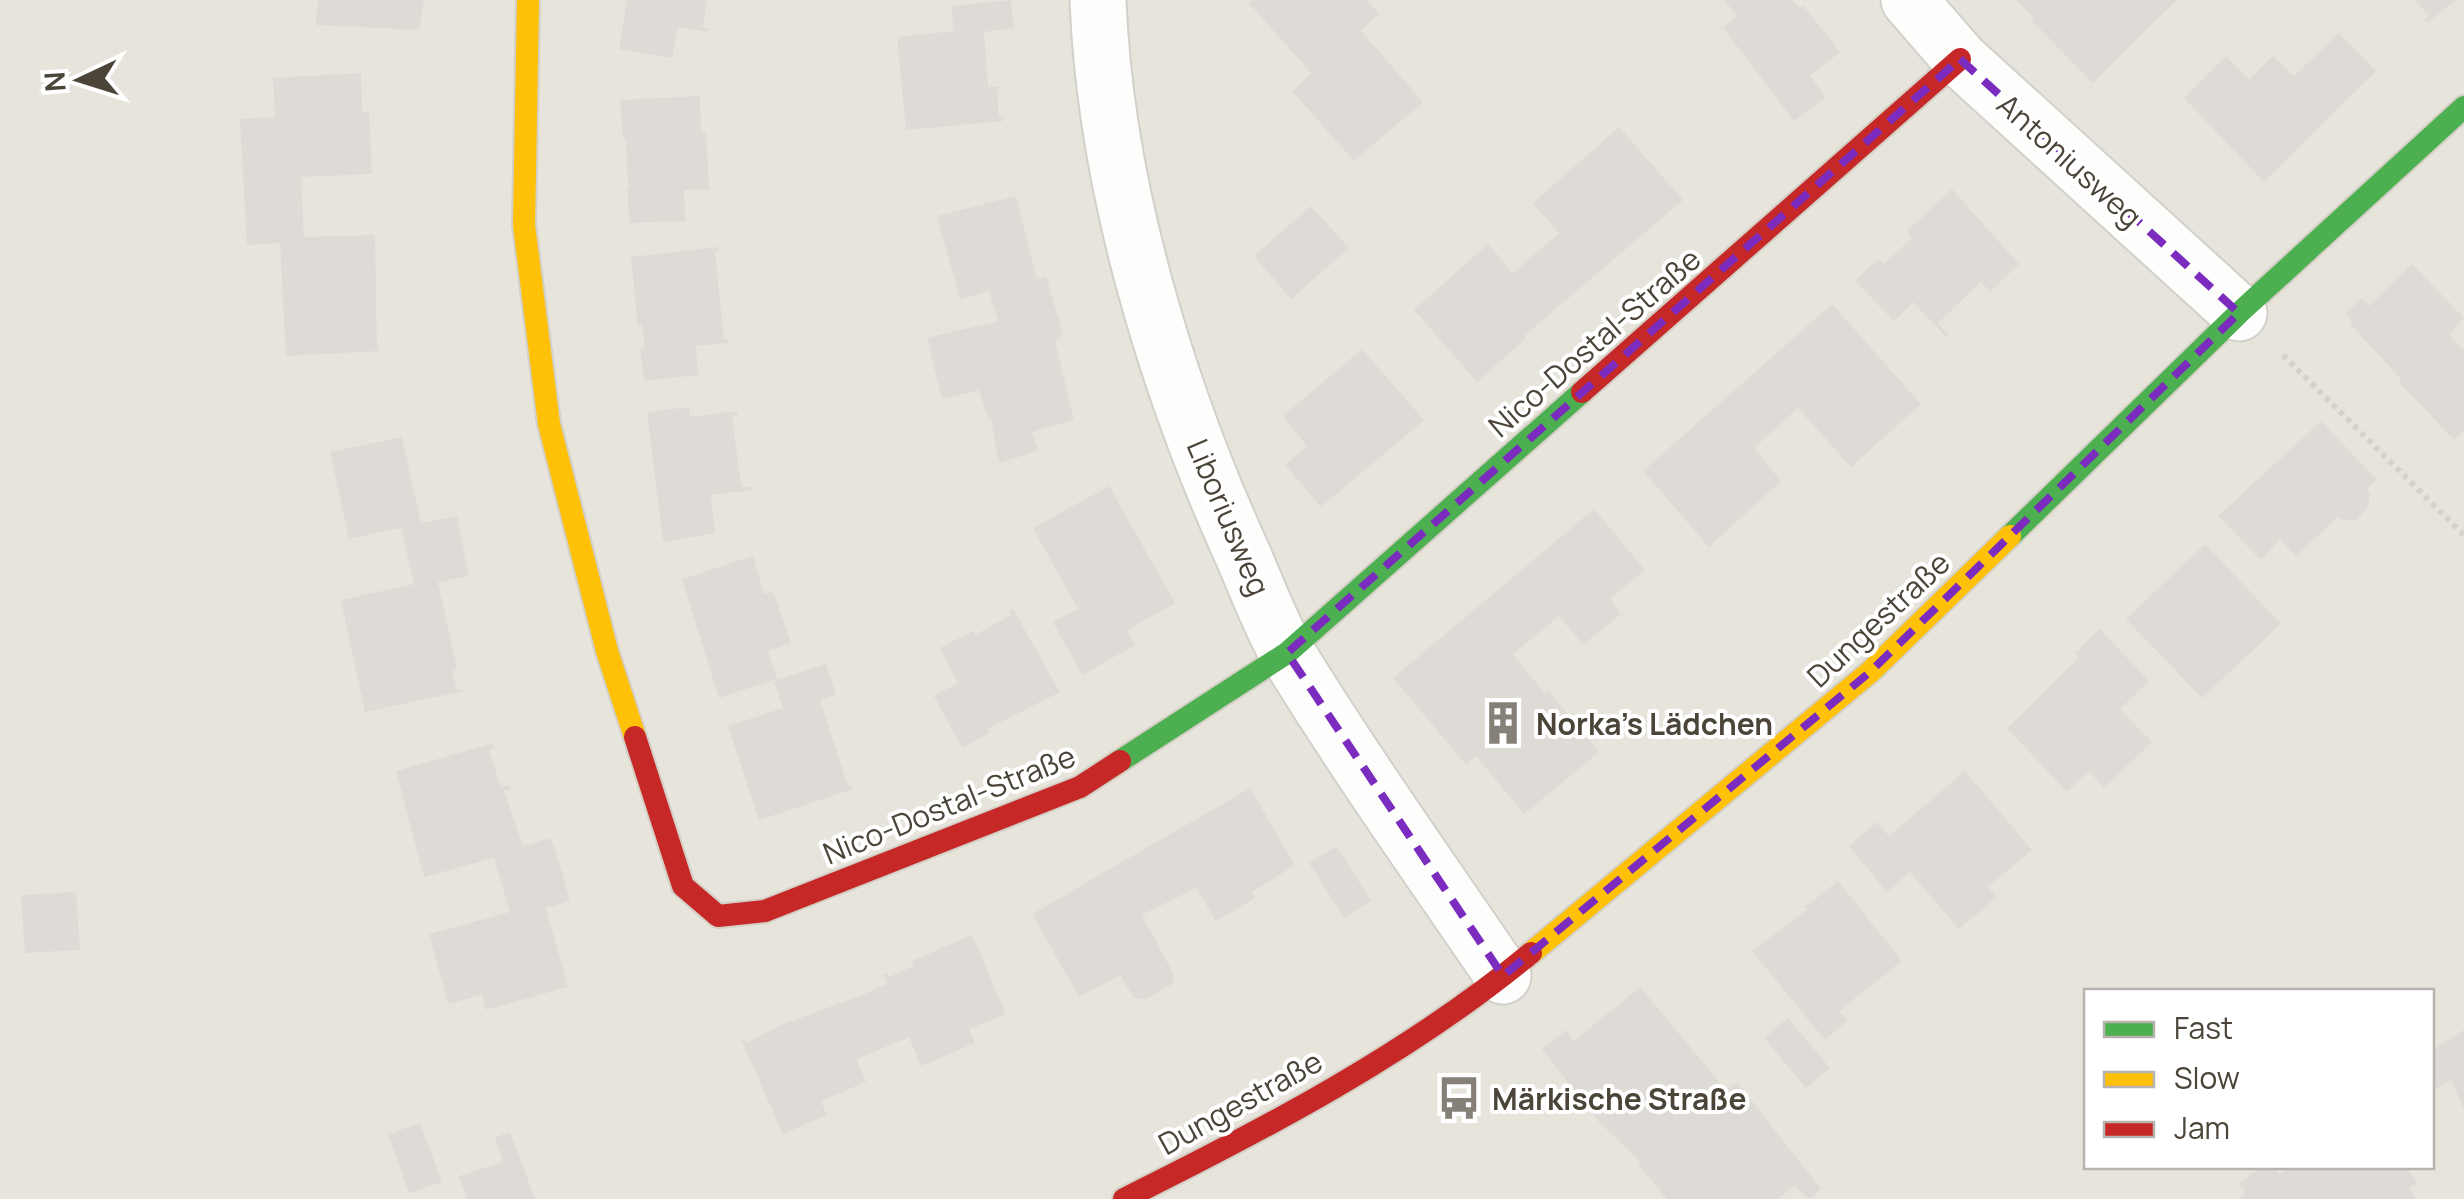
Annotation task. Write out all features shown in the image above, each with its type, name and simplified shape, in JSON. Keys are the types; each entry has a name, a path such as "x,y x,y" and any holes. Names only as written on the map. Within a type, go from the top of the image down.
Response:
{"street":[{"name":"Nico-Dostal-Straße","path":"528,0 524,225 549,424 608,651 684,886 718,916 765,911 1080,787 1287,652 1960,59"},
{"name":"Liboriusweg","path":"1098,0 1100,50 1118,156 1151,309 1206,475 1287,652 1503,976"},
{"name":"Antoniusweg","path":"1909,0 1960,59 2239,313"},
{"name":"Dungestraße","path":"1124,1199 1229,1147 1418,1036 1503,976 1870,672 2239,313 2464,106"}],"path":[{"path":"2239,313 2464,535"}],"highlighted area":[{"path":"1960,59 2239,313 1870,672 1503,976 1287,653"}],"shaded area":[{"path":"0,0 2464,0 2464,1199 0,1199"}],"building":[{"path":"318,0 424,0 419,30 316,25"},
{"path":"627,0 707,0 703,28 708,28 708,32 678,27 672,58 619,49"},
{"path":"1011,0 1014,28 984,32 988,87 1000,86 999,117 1003,116 1003,121 906,130 897,37 954,31 951,6"},
{"path":"1367,0 1379,14 1361,31 1423,102 1354,161 1292,91 1311,73 1249,3"},
{"path":"1724,0 1793,0 1800,8 1803,5 1840,52 1810,76 1826,97 1794,121 1723,28 1737,16"},
{"path":"2017,0 2177,0 2093,83 2031,20"},
{"path":"2415,0 2456,0 2427,23 2424,20 2429,16"},
{"path":"2339,33 2376,71 2264,182 2184,98 2226,56 2249,80 2273,56 2294,76"},
{"path":"361,73 362,112 369,111 372,174 301,177 304,237 375,235 380,351 286,356 280,243 247,245 240,119 275,117 273,78"},
{"path":"700,96 709,189 684,190 685,221 629,223 628,193 624,189 628,190 626,139 620,100"},
{"path":"1619,127 1683,200 1524,336 1477,382 1414,310 1488,244 1513,273 1559,233 1533,203"},
{"path":"1952,189 2019,264 1990,292 1981,282 1938,323 1949,334 1946,337 1913,302 1894,321 1855,281 1878,259 1884,264 1912,238 1906,232"},
{"path":"1016,196 1037,279 1046,276 1063,335 1055,341 1074,420 1032,432 1038,451 999,463 991,419 988,420 979,390 942,399 927,338 998,321 989,291 960,299 937,216"},
{"path":"1311,206 1349,248 1291,299 1254,256"},
{"path":"718,247 715,252 724,340 728,339 728,343 696,346 698,375 644,381 640,348 645,348 642,325 638,326 631,257"},
{"path":"2412,264 2464,318 2449,335 2464,351 2464,431 2454,440 2399,382 2401,379 2345,314 2362,298 2369,306"},
{"path":"1832,304 1921,404 1851,467 1798,408 1754,448 1781,481 1709,547 1643,471"},
{"path":"1362,349 1424,420 1321,507 1285,465 1307,446 1283,416"},
{"path":"689,407 690,417 737,411 738,415 732,416 741,487 752,490 711,495 715,533 663,542 647,412"},
{"path":"2321,421 2377,480 2366,490 2370,493 2368,507 2356,520 2338,517 2296,556 2280,539 2261,560 2218,516"},
{"path":"402,437 421,523 457,516 469,576 438,582 457,669 452,670 456,689 464,691 365,712 341,600 414,584 401,528 349,539 330,452"},
{"path":"1109,486 1175,603 1127,630 1135,645 1082,675 1053,622 1078,609 1033,528"},
{"name":"Norka's Lädchen","path":"1594,509 1645,570 1610,599 1621,614 1583,645 1559,616 1513,654 1599,752 1524,814 1476,756 1466,765 1393,678"},
{"path":"2205,544 2281,624 2202,698 2126,619"},
{"path":"753,556 764,594 773,591 791,643 768,651 777,679 719,698 682,579"},
{"path":"1013,609 1060,692 987,729 989,733 962,748 934,696 958,683 940,648 973,631 975,635 1011,615"},
{"path":"2100,629 2149,681 2120,709 2152,742 2104,788 2089,771 2067,792 2007,728 2079,658 2075,653"},
{"path":"826,664 836,695 820,700 848,786 853,789 759,820 728,726 783,708 774,681"},
{"path":"494,743 495,748 489,750 501,787 509,785 511,789 504,791 523,846 551,838 561,869 570,901 546,908 568,987 486,1010 482,995 448,1004 429,934 510,912 494,858 424,877 396,771"},
{"path":"1965,771 2032,850 1988,887 1997,897 1959,929 1910,872 1887,892 1849,846 1877,822 1889,836"},
{"path":"1250,788 1295,865 1252,892 1255,898 1216,921 1196,888 1142,915 1173,973 1173,984 1145,999 1134,998 1120,975 1079,997 1032,914"},
{"path":"1337,846 1371,901 1344,918 1309,863"},
{"path":"1838,881 1902,961 1839,1011 1847,1021 1825,1040 1752,951"},
{"path":"76,892 80,950 25,953 21,895"},
{"path":"972,935 1006,1014 969,1029 975,1043 921,1066 909,1037 857,1059 866,1082 821,1101 827,1115 783,1134 740,1037 747,1043 778,1026 860,996 887,984 883,975 886,973 889,977 914,966 912,961"},
{"path":"1640,987 1726,1090 1737,1082 1821,1189 1809,1199 1795,1185 1778,1199 1667,1199 1638,1164 1640,1161 1599,1122 1542,1049 1566,1030 1574,1041"},
{"path":"1788,1018 1830,1068 1806,1088 1764,1038"},
{"path":"2464,1030 2464,1110 2451,1080 2434,1090 2434,1049"},
{"path":"420,1123 442,1182 409,1193 388,1134"},
{"path":"510,1132 535,1199 467,1199 459,1176 503,1162 495,1137"},
{"path":"2258,1169 2275,1169 2279,1174 2286,1169 2408,1169 2417,1182 2409,1188 2416,1199 2239,1199 2246,1192 2238,1184"}],"traffic: fast":[{"path":"2010,536 2239,313 2464,107"},
{"path":"1120,761 1287,653 1582,392"}],"traffic: slow":[{"path":"528,0 524,225 549,424 607,651 635,737"},
{"path":"1531,953 1870,672 2010,536"}],"traffic: jam":[{"path":"1582,392 1960,59"},
{"path":"635,737 683,886 718,916 765,911 1080,787 1120,761"},
{"path":"1124,1199 1335,1087 1436,1024 1531,953"}],"place":[{"name":"Norka's Lädchen","path":"1503,723"},
{"name":"Märkische Straße","path":"1459,1098"}]}
